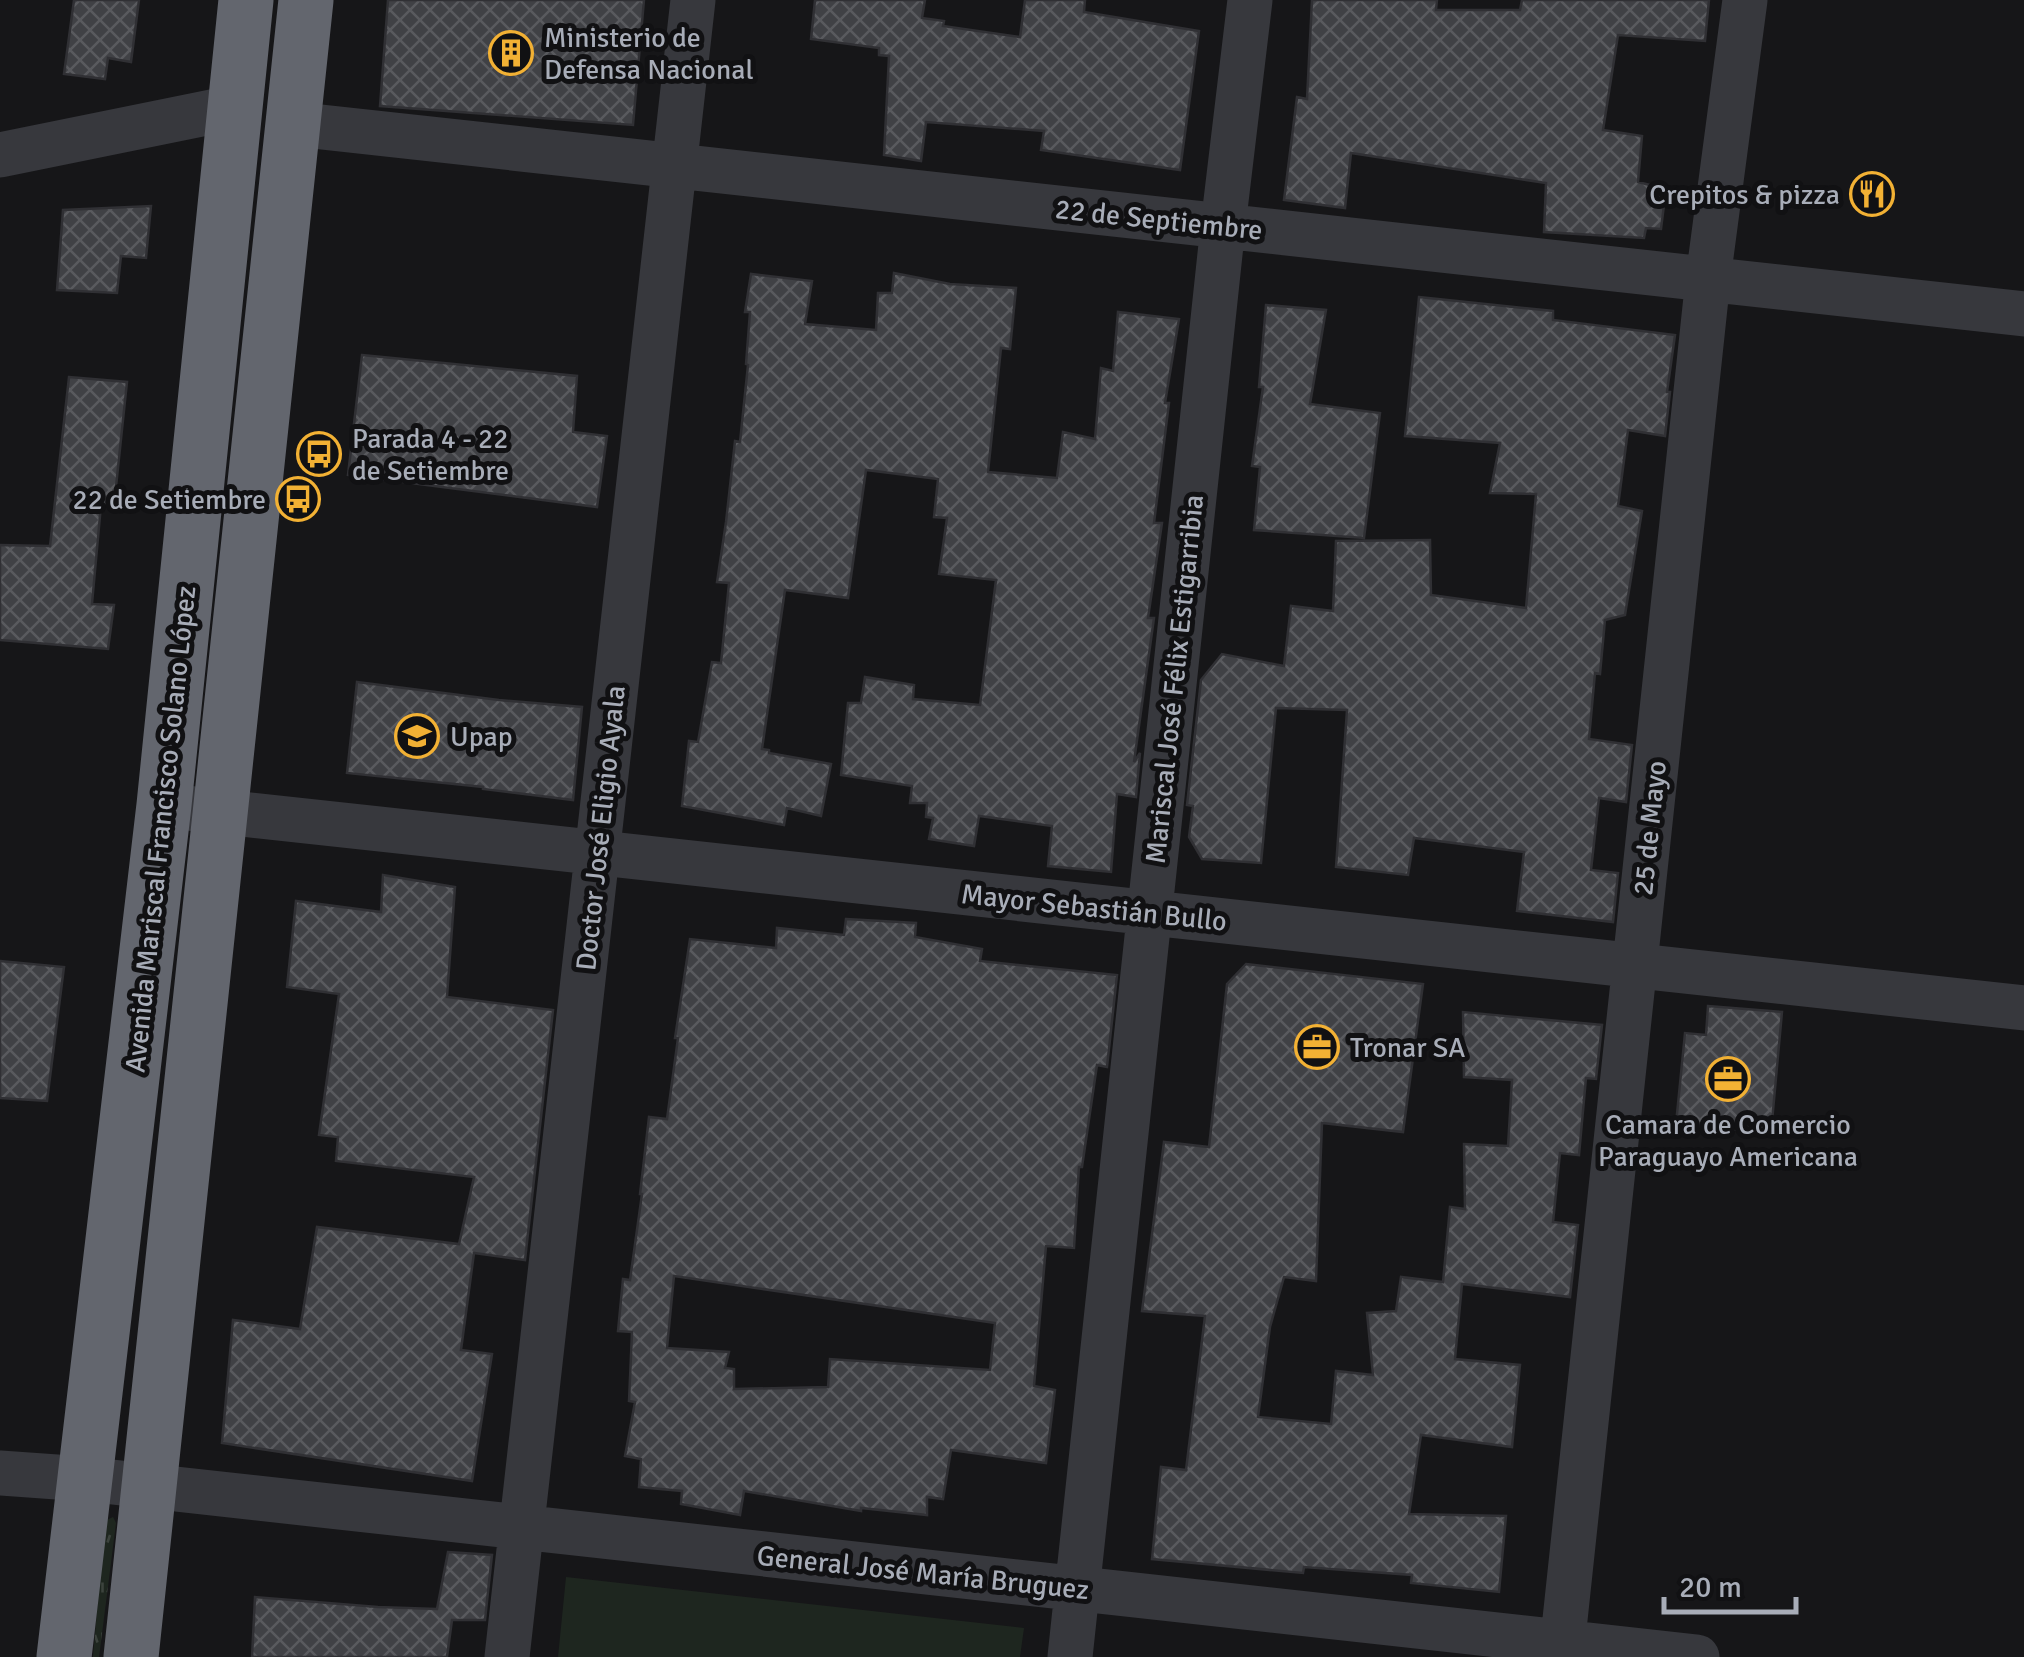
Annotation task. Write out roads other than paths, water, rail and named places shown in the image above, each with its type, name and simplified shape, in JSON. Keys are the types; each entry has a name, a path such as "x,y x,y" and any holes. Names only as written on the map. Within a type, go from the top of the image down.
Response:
{"highway":[{"name":"Avenida Mariscal Francisco Solano López","path":"64,1657 164,804 246,0"},
{"path":"131,1657 306,0"},
{"path":"138,1024 148,1068 150,1106 117,1446 120,1461 130,1476 150,1487"}],"street":[{"name":"Doctor José Eligio Ayala","path":"507,1657 693,0"},
{"name":"Mariscal José Félix Estigarribia","path":"1070,1657 1250,0"},
{"name":"25 de Mayo","path":"1562,1650 1708,279 1745,0"},
{"path":"0,156 236,107"},
{"name":"22 de Septiembre","path":"294,124 2024,314"},
{"name":"Mayor Sebastián Bullo","path":"164,804 2024,1008"},
{"name":"General José María Bruguez","path":"0,1473 1077,1588 1562,1650 1697,1657"}],"place":[{"name":"Ministerio de Defensa Nacional","path":"511,53"},
{"name":"Crepitos & pizza","path":"1872,194"},
{"name":"Parada 4 - 22 de Setiembre","path":"319,454"},
{"name":"22 de Setiembre","path":"298,499"},
{"name":"Upap","path":"417,736"},
{"name":"Tronar SA","path":"1317,1047"},
{"name":"Camara de Comercio Paraguayo Americana","path":"1728,1079"}]}
